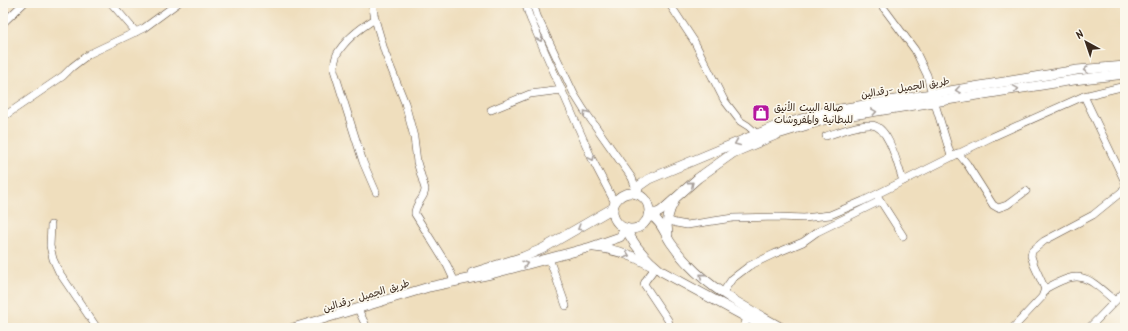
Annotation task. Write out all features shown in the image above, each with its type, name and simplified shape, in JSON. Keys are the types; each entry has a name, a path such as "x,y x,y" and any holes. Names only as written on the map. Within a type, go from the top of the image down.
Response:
{"main road":[{"name":"طريق الجميل -رقدالين","path":"648,214 657,213 660,211 698,178 733,154 778,134 827,120 933,98 1077,70 1125,66"},
{"name":"طريق الجميل -رقدالين","path":"635,193 645,181 774,127 828,111 1125,74"},
{"path":"451,281 542,249 560,240 614,205 622,195 635,193 646,201 648,205 648,214 645,222 640,227 633,229 625,228"},
{"path":"670,241 667,230 667,220 671,207 679,195"},
{"path":"614,205 613,215 616,221 625,228 637,247 658,270"},
{"path":"648,214 658,222 670,241 689,265 722,292 747,317 766,328"},
{"path":"451,281 491,274 591,247 620,237 625,228"},
{"path":"591,247 609,249 627,254 782,328"},
{"name":"طريق الجميل -رقدالين","path":"299,327 451,281"}],"street":[{"path":"3,23 24,3"},
{"path":"111,3 136,32"},
{"path":"3,117 63,76 72,66 89,54 136,32 178,3"},
{"path":"372,3 385,53 405,103 425,189 425,193 416,206 415,214 447,265 451,281"},
{"path":"525,3 534,17 574,94 632,178 635,186 635,193"},
{"path":"533,3 534,17 562,90 614,205"},
{"path":"669,3 694,41 724,100 733,114 757,134"},
{"path":"880,3 915,50 927,75 933,98 954,154 967,164 993,205 998,208 1007,204 1026,191"},
{"path":"375,19 364,26 337,54 334,62 334,70 363,162 376,192"},
{"path":"722,292 732,279 749,266 803,242 817,232 903,181 954,154 1084,96 1125,86"},
{"path":"1116,88 1125,92"},
{"path":"491,110 530,94 562,90"},
{"path":"1084,96 1125,182"},
{"path":"826,136 872,124 880,128 887,136 903,181"},
{"path":"1045,289 1031,256 1032,251 1044,241 1093,215 1125,189"},
{"path":"667,220 687,224 733,218 818,217 830,215 878,197"},
{"path":"878,197 903,236"},
{"path":"51,225 50,246 53,259 59,272 96,328"},
{"path":"549,258 566,306"},
{"path":"658,270 646,280 644,284 668,320 670,328"},
{"path":"1013,328 1042,297 1045,289 1062,280 1075,277 1084,277 1094,283 1115,301"},
{"path":"1089,328 1125,291"},
{"path":"358,309 367,328"},
{"path":"744,328 747,317"}],"place":[{"name":"صالة البيت الأنيق للبطانية والمفروشات","path":"761,113"}]}
